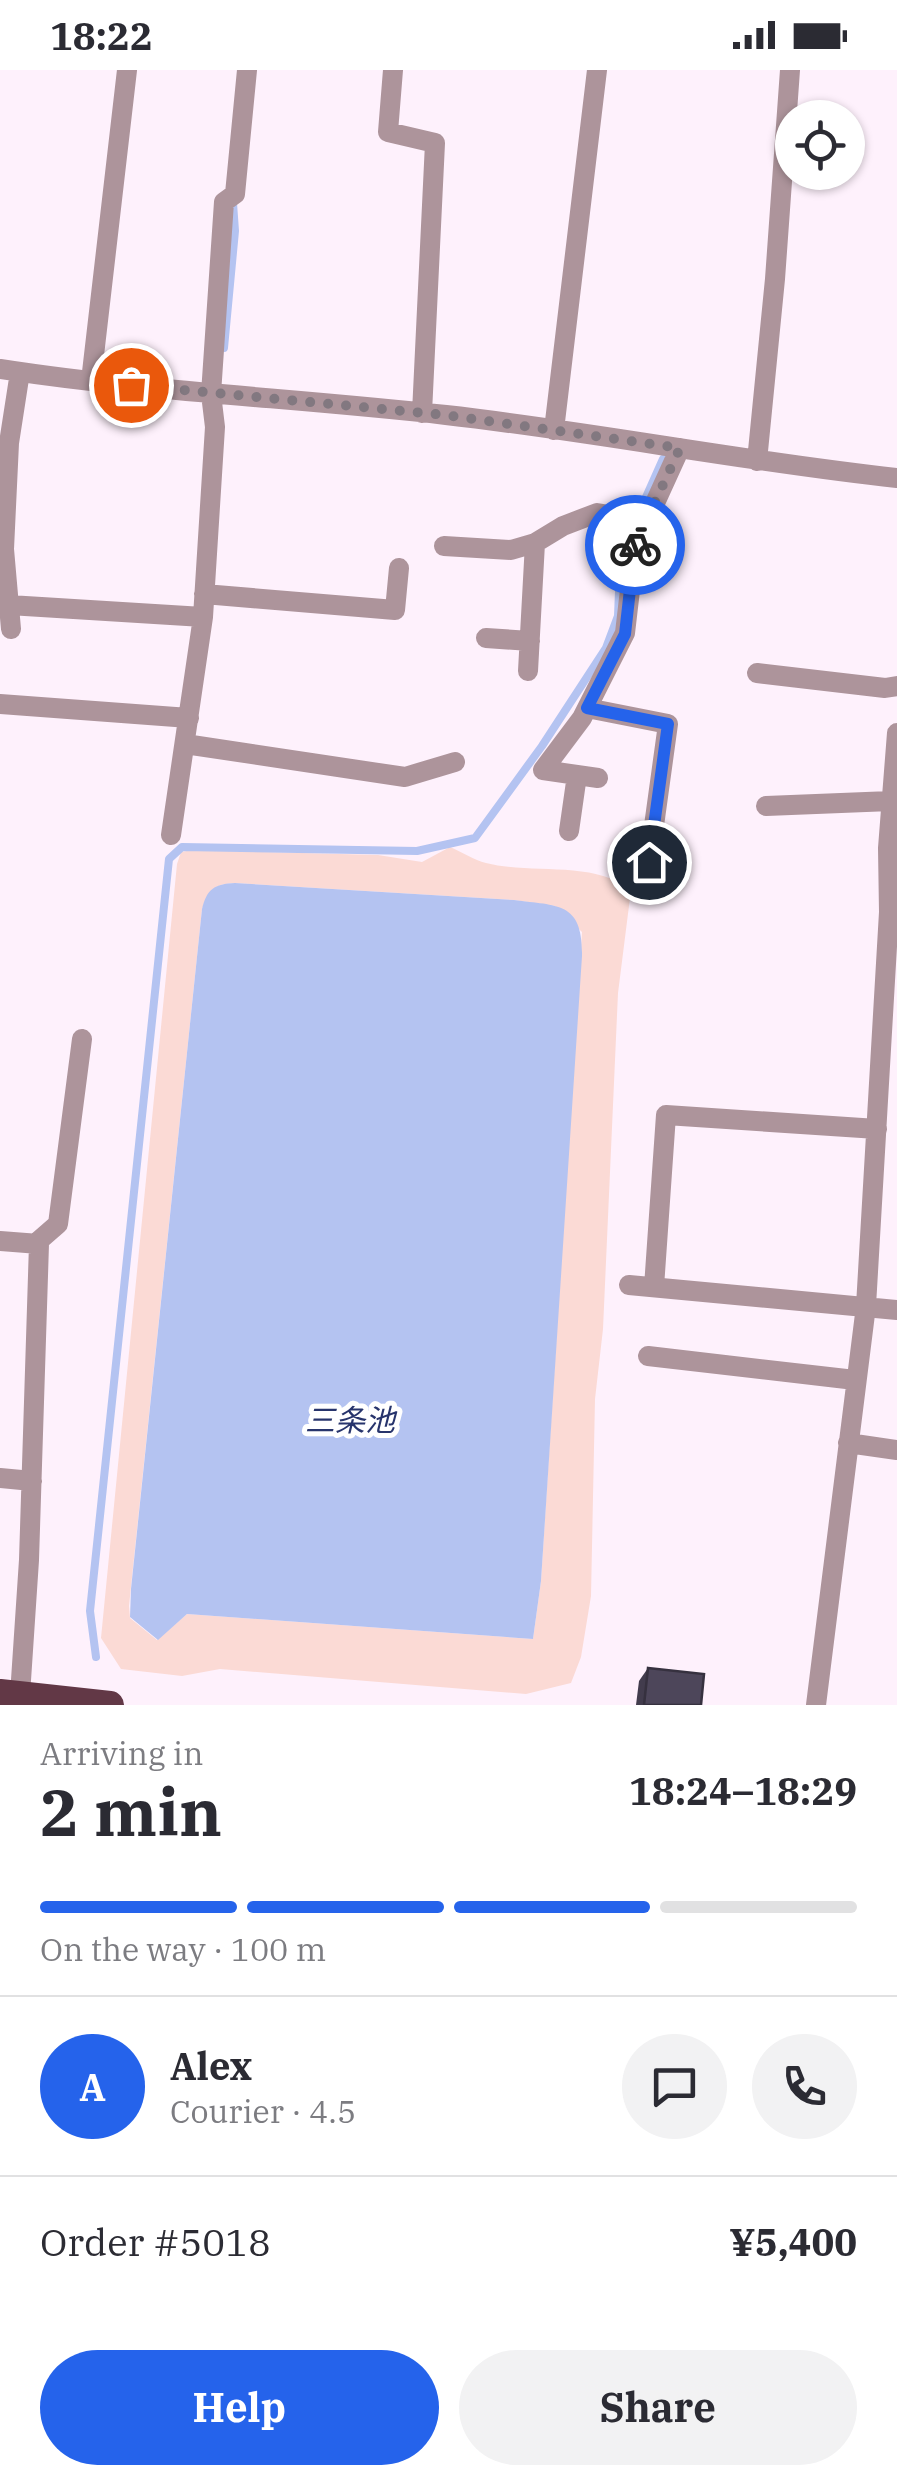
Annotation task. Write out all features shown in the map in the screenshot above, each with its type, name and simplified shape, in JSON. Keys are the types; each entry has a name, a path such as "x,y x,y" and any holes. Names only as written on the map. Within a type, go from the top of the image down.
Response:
{"highway":[{"path":"10,1694 110,1705"}],"street":[{"path":"92,380 128,70"},
{"path":"171,836 203,618 215,427 210,394 224,202 230,197 247,70"},
{"path":"394,70 388,132 436,144 422,413"},
{"path":"554,430 597,70"},
{"path":"758,453 790,70"},
{"path":"11,630 4,549 10,371 422,413 680,448 758,453 897,478"},
{"path":"568,831 587,777 542,770 587,708 625,634 640,520 680,448"},
{"path":"444,546 511,550 535,543 563,526 597,513 640,520"},
{"path":"528,671 535,543"},
{"path":"204,594 396,610 399,568"},
{"path":"8,605 203,618"},
{"path":"486,638 530,642"},
{"path":"757,673 885,688 897,686"},
{"path":"0,704 189,718"},
{"path":"587,708 668,724 649,862"},
{"path":"816,1705 866,1306 897,733"},
{"path":"185,744 405,777 454,762"},
{"path":"766,806 891,801"},
{"path":"34,1244 58,1224 82,1039"},
{"path":"654,1287 666,1115 877,1128"},
{"path":"0,1241 39,1244 32,1481 10,1694"},
{"path":"630,1284 897,1310"},
{"path":"648,1356 855,1380"},
{"path":"848,1443 897,1450"},
{"path":"0,1478 32,1481"}],"shaded area":[{"path":"450,847 482,862 599,875 631,890 618,993 603,1329 595,1399 591,1596 581,1657 571,1683 526,1694 220,1669 182,1676 121,1669 101,1638 181,852 378,855 422,862","holes":["235,883 514,900 555,906 582,932 541,1581 533,1639 187,1614 157,1640 130,1618 129,1606 205,902 217,887"]}],"water":[{"name":"三条池","path":"235,883 514,900 556,906 573,916 578,925 582,956 541,1581 533,1639 187,1614 158,1640 130,1617 202,909 212,889"}],"building":[{"path":"648,1668 704,1674 701,1705 644,1705"}],"waterway":[{"path":"224,348 235,231 233,203"},
{"path":"96,1657 90,1611 169,859 182,847 417,851 475,838 606,648 618,616 620,567 626,542 663,459"}],"way so far":[{"path":"131,385 445,415 680,448 635,545"}],"route":[{"path":"635,545 625,634 587,708 668,724 649,862"}]}
